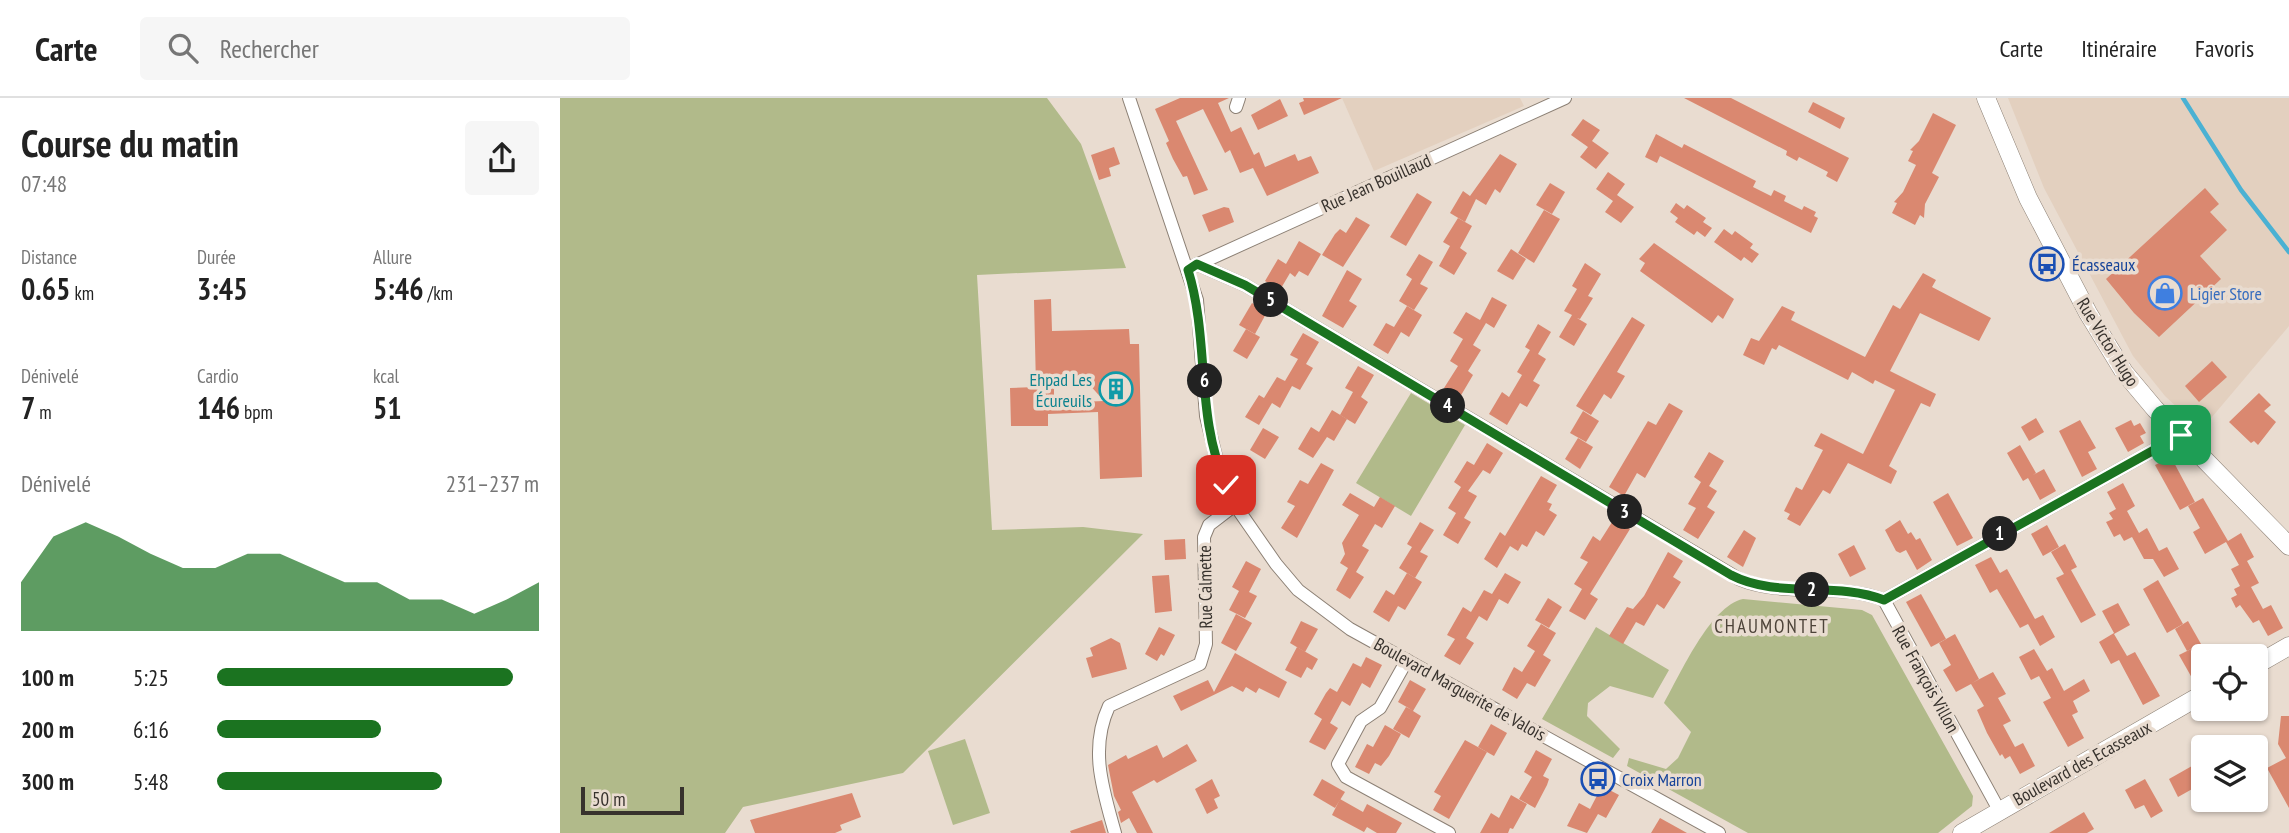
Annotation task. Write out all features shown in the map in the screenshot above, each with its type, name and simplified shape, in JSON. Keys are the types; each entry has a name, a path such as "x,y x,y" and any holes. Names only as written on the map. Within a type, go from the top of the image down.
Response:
{"street":[{"path":"1129,98 1192,267 1210,442 1235,505"},
{"name":"Rue Jean Bouillaud","path":"1192,267 1565,98"},
{"name":"Rue Victor Hugo","path":"1986,98 2028,198 2088,313 2124,372 2289,546"},
{"path":"1192,267 1245,285 1739,579 1759,585 1857,594 1884,600 2181,435"},
{"name":"Boulevard Marguerite de Valois","path":"1235,505 1298,590 1350,629 1719,833"},
{"name":"Rue Calmette","path":"1115,833 1098,771 1100,725 1109,706 1200,664 1206,644 1204,537 1209,525 1235,505"},
{"name":"Rue François Villon","path":"1884,600 1999,810"},
{"path":"2268,658 2289,646"},
{"path":"1407,660 1380,708 1361,721 1338,764 1346,777 1449,833"},
{"name":"Boulevard des Ecasseaux","path":"1962,833 2191,701"}],"shaded area":[{"path":"1342,98 1520,98 1524,106 1374,171"},
{"path":"2008,98 2289,98 2289,326 2201,430 2165,396 2133,356 2044,188"}],"green space":[{"path":"560,98 1047,98 1081,144 1126,268 977,275 992,530 1083,527 1143,534 903,773 743,807 725,833 560,833"},
{"path":"1411,393 1465,425 1411,516 1356,483"},
{"path":"1743,599 1862,610 1872,615 1973,796 1972,806 1938,833 1748,833 1627,766 1629,758 1666,769 1678,758 1691,732 1664,703 1708,628 1731,604"},
{"path":"1596,627 1669,670 1653,698 1610,686 1588,703 1587,716 1620,749 1613,758 1542,719"},
{"path":"965,739 990,813 953,825 928,751"}],"building":[{"path":"1180,98 1229,98 1218,103 1231,132 1241,127 1254,155 1259,152 1265,167 1295,154 1298,161 1311,156 1319,173 1267,196 1253,168 1240,173 1230,150 1225,153 1203,109 1176,121 1208,190 1194,195 1187,176 1183,177 1173,159 1166,143 1169,141 1155,109"},
{"path":"1303,98 1342,98 1304,115 1299,103 1304,101"},
{"path":"1684,98 1731,98 1849,158 1837,182 1826,176 1828,172 1799,157 1797,161 1786,155 1787,151"},
{"path":"1280,99 1288,116 1258,130 1251,115"},
{"path":"1813,102 1845,118 1840,129 1808,112"},
{"path":"1933,113 1956,125 1932,173 1939,177 1925,204 1924,218 1920,215 1915,225 1892,213 1897,203 1894,202 1903,192 1916,165 1908,161 1913,151 1910,150 1919,141"},
{"path":"1583,119 1600,130 1592,141 1609,153 1596,169 1580,157 1588,147 1571,135"},
{"path":"1656,134 1682,148 1684,144 1756,181 1753,187 1771,196 1774,190 1786,196 1784,201 1802,210 1804,206 1816,212 1814,216 1818,218 1811,233 1660,156 1657,163 1645,157"},
{"path":"1114,147 1120,164 1109,168 1111,176 1099,180 1091,155"},
{"path":"1500,154 1517,164 1500,193 1495,189 1486,205 1476,199 1465,222 1450,213 1463,191 1470,196"},
{"path":"1608,172 1625,184 1617,195 1634,207 1621,223 1605,212 1613,201 1596,189"},
{"path":"1550,183 1565,192 1552,214 1536,205"},
{"path":"2205,188 2219,204 2210,212 2227,230 2200,256 2221,279 2159,337 2134,313 2106,279"},
{"path":"1417,193 1432,202 1406,246 1390,237"},
{"path":"1676,203 1684,209 1687,205 1706,218 1703,222 1712,228 1705,237 1697,231 1694,235 1675,222 1678,218 1670,212"},
{"path":"1224,207 1229,208 1234,222 1209,232 1202,215"},
{"path":"1544,210 1560,219 1534,263 1518,253"},
{"path":"1356,217 1370,225 1343,267 1322,255 1335,234 1340,229 1346,233"},
{"path":"1458,218 1472,226 1460,248 1467,253 1454,275 1439,266 1450,246 1443,242"},
{"path":"1724,229 1732,235 1735,231 1753,244 1750,248 1759,254 1752,263 1744,257 1741,261 1714,242"},
{"path":"1299,241 1321,254 1308,276 1299,271 1295,277 1290,273 1280,290 1265,281 1278,259 1286,264"},
{"path":"1654,243 1734,299 1723,319 1718,315 1712,323 1640,271 1645,263 1639,259"},
{"path":"1511,249 1526,259 1513,280 1497,271"},
{"path":"1419,254 1433,262 1420,284 1428,288 1414,310 1399,301 1412,279 1406,275"},
{"path":"1585,263 1601,274 1588,296 1593,298 1580,319 1577,318 1587,324 1574,346 1559,337 1572,315 1564,311 1577,289 1572,286"},
{"path":"1347,270 1362,279 1349,301 1357,306 1343,328 1322,316"},
{"path":"1923,273 1936,280 1932,287 1991,318 1979,341 1920,313 1890,371 1936,394 1930,407 1921,403 1889,466 1897,471 1891,484 1848,463 1830,494 1823,490 1800,526 1787,519 1790,514 1784,511 1796,487 1802,490 1823,450 1814,446 1821,433 1863,454 1895,390 1875,380 1873,384 1852,372 1848,380 1779,345 1776,350 1772,348 1764,365 1743,355 1751,338 1759,341 1782,306 1795,312 1791,320 1865,357 1893,305 1900,309"},
{"path":"1492,297 1507,305 1494,328 1486,323 1473,345 1481,350 1468,371 1473,375 1460,397 1444,388 1458,366 1450,361 1463,339 1453,333 1466,312 1480,320"},
{"name":"Ehpad Les Écureuils","path":"1051,299 1052,331 1129,329 1130,344 1139,344 1142,477 1100,479 1098,412 1048,414 1048,426 1011,426 1010,388 1036,387 1034,300","holes":["1078,378 1088,383 1104,401 1054,403 1054,380"]},
{"path":"1252,303 1267,312 1255,334 1239,325"},
{"path":"1407,306 1422,315 1409,337 1401,332 1388,354 1373,345 1386,323 1394,327"},
{"path":"1632,317 1645,325 1617,372 1625,376 1611,399 1604,394 1591,415 1576,406"},
{"path":"1538,324 1551,332 1538,354 1546,359 1533,381 1540,385 1527,407 1520,403 1507,425 1489,414 1502,392 1509,397 1522,375 1517,372 1530,350 1525,347"},
{"path":"1246,329 1260,337 1247,359 1233,351"},
{"path":"1303,333 1319,342 1306,364 1313,368 1300,390 1292,386 1280,408 1272,403 1259,425 1245,417 1259,395 1264,398 1277,377 1285,381 1298,359 1290,355"},
{"path":"2212,361 2227,377 2199,402 2185,386"},
{"path":"1358,366 1374,375 1361,397 1368,402 1355,424 1340,415 1353,392 1345,388"},
{"path":"2259,393 2271,405 2264,411 2276,422 2258,445 2254,441 2251,443 2229,422"},
{"path":"1669,403 1683,411 1645,478 1637,473 1624,496 1609,487 1648,421 1656,425"},
{"path":"1332,410 1347,419 1334,441 1327,437 1313,458 1298,449 1311,427 1319,432"},
{"path":"1583,411 1599,421 1586,442 1570,433"},
{"path":"2036,418 2044,432 2029,441 2021,427"},
{"path":"2080,420 2096,448 2088,452 2097,469 2082,477 2059,431"},
{"path":"2131,420 2134,426 2140,423 2146,433 2140,436 2144,443 2128,452 2115,428"},
{"path":"1263,428 1279,437 1265,459 1250,450"},
{"path":"1578,438 1593,447 1580,469 1565,459"},
{"path":"1487,443 1503,453 1490,474 1483,470 1468,491 1477,496 1464,518 1471,522 1458,544 1443,535 1456,513 1448,508 1461,487 1454,482 1467,461 1474,465"},
{"path":"2020,445 2036,473 2033,475 2044,469 2056,491 2040,500 2028,478 2023,481 2007,453"},
{"path":"1709,452 1724,461 1709,486 1717,491 1707,507 1715,512 1698,539 1683,530 1696,508 1688,504 1701,482 1694,477"},
{"path":"2171,457 2195,502 2180,510 2155,465"},
{"path":"1321,463 1334,470 1297,538 1281,528 1295,506 1287,502 1300,480 1308,484"},
{"path":"1541,476 1557,485 1547,502 1552,504 1549,510 1557,515 1544,536 1536,531 1527,547 1522,544 1518,551 1510,546 1497,568 1484,559 1500,532 1505,536"},
{"path":"2123,483 2135,506 2127,511 2139,533 2147,528 2159,551 2167,547 2179,569 2164,577 2153,559 2144,559 2132,537 2124,541 2120,534 2114,537 2106,522 2113,519 2109,513 2116,509 2107,492"},
{"path":"1350,493 1374,507 1380,497 1395,506 1382,528 1375,524 1362,546 1369,550 1356,572 1364,577 1350,599 1336,590 1348,568 1340,563 1345,554 1342,543 1359,515 1342,505"},
{"path":"1948,493 1973,538 1957,546 1933,502"},
{"path":"2203,498 2228,541 2241,533 2254,557 2247,561 2259,583 2251,587 2263,609 2271,605 2283,628 2268,636 2259,620 2253,623 2240,605 2236,608 2231,598 2237,595 2234,589 2240,586 2231,569 2239,565 2226,542 2205,554 2193,532 2200,528 2188,506"},
{"path":"1614,519 1630,529 1590,594 1598,599 1585,620 1569,611 1582,589 1574,584 1588,562 1580,558 1593,536 1600,541"},
{"path":"1900,520 1908,534 1911,532 1916,540 1920,538 1932,560 1917,570 1906,550 1900,553 1896,551 1885,530"},
{"path":"1420,522 1434,530 1420,552 1428,556 1415,578 1399,568 1412,547 1407,544"},
{"path":"2047,525 2059,547 2043,556 2031,534"},
{"path":"1744,530 1756,538 1743,567 1727,557"},
{"path":"1185,539 1186,559 1165,560 1164,540"},
{"path":"2065,544 2077,567 2071,570 2096,615 2081,623 2056,578 2064,574 2051,552"},
{"path":"1854,545 1866,569 1850,577 1838,554"},
{"path":"1668,552 1683,561 1673,577 1681,582 1664,609 1657,604 1644,626 1636,622 1623,644 1609,636 1627,607 1633,609 1644,596"},
{"path":"1991,557 2000,573 2007,569 2035,619 2043,615 2055,637 2040,646 2028,624 2020,628 1997,589 1990,593 1975,565"},
{"path":"1246,561 1261,569 1249,592 1257,596 1245,618 1229,610 1239,591 1232,587"},
{"path":"1407,573 1422,582 1405,610 1398,606 1389,622 1373,612 1386,590 1394,595"},
{"path":"1505,573 1521,582 1508,604 1499,599 1487,621 1479,616 1466,638 1474,643 1460,665 1444,656 1455,639 1447,635 1463,607 1471,612 1484,590 1492,594"},
{"path":"1169,575 1172,611 1155,613 1152,576"},
{"path":"2158,580 2183,624 2167,633 2143,589"},
{"path":"1921,594 1946,639 1931,647 1906,602"},
{"path":"1548,598 1562,607 1549,628 1535,620"},
{"path":"2118,603 2130,625 2114,634 2127,656 2135,652 2160,696 2143,705 2119,660 2111,664 2099,642 2114,633 2102,611"},
{"path":"1236,614 1252,623 1236,651 1221,643"},
{"path":"1301,621 1318,629 1305,652 1290,643"},
{"path":"2188,621 2201,644 2191,644 2191,649 2187,651 2175,629"},
{"path":"1541,624 1556,633 1543,655 1551,660 1535,687 1527,683 1517,699 1502,690 1514,667 1522,672 1535,651 1527,646"},
{"path":"1159,627 1175,635 1164,656 1161,654 1157,661 1145,654"},
{"path":"1955,634 1979,679 1972,683 1993,672 2006,694 1998,698 2011,721 2003,725 2015,747 2023,743 2035,766 2020,774 2010,756 2005,759 2002,754 2000,756 1987,733 1977,710 1984,706 1971,684 1956,692 1943,670 1951,665 1939,643"},
{"path":"1111,638 1120,643 1127,669 1092,678 1086,658 1093,656 1090,648"},
{"path":"1297,647 1318,659 1312,670 1307,667 1301,678 1285,670"},
{"path":"2034,649 2047,671 2052,668 2064,691 2084,679 2090,691 2073,701 2078,712 2072,715 2084,738 2068,747 2043,702 2051,698 2039,676 2031,680 2019,657"},
{"path":"2191,649 2191,676 2179,655"},
{"path":"1235,653 1287,682 1279,698 1259,688 1256,693 1246,687 1243,692 1232,686 1181,711 1173,696 1208,680 1214,692"},
{"path":"1366,657 1382,665 1370,688 1362,683 1350,706 1342,701 1330,723 1338,728 1325,750 1309,742 1322,719 1314,714 1326,693 1330,688 1337,692 1353,663 1361,667"},
{"path":"1410,680 1426,689 1413,711 1421,716 1409,738 1393,729 1406,707 1412,710 1398,702"},
{"path":"2281,716 2289,716 2289,808 2268,770 2286,758 2278,744"},
{"path":"1491,724 1507,733 1494,756 1478,747"},
{"path":"1385,725 1401,734 1389,756 1381,766 1375,763 1369,774 1355,767 1367,744 1373,747"},
{"path":"1465,740 1487,752 1449,819 1433,810 1441,796 1434,792"},
{"path":"1187,744 1197,761 1157,783 1154,780 1132,792 1153,833 1137,833 1129,818 1121,823 1118,812 1121,810 1114,796 1108,765 1126,755 1128,759 1157,745 1163,758"},
{"path":"1536,750 1552,759 1543,776 1549,779 1547,785 1535,808 1519,799 1532,777 1524,772"},
{"path":"2191,767 2191,790 2178,797 2169,779"},
{"path":"1212,779 1220,796 1214,799 1218,808 1207,814 1195,789"},
{"path":"1322,779 1345,792 1335,808 1313,795"},
{"path":"2145,779 2163,811 2151,818 2144,805 2135,809 2125,790"},
{"path":"1602,786 1619,795 1606,818 1598,814 1587,833 1567,826 1579,803 1590,809"},
{"path":"852,793 861,817 840,825 842,830 835,833 755,833 750,820"},
{"path":"1511,795 1527,804 1513,829 1510,828 1508,833 1480,833 1491,813 1499,818"},
{"path":"1340,799 1363,812 1367,804 1402,823 1396,833 1377,833 1367,827 1364,832 1332,815"},
{"path":"2084,812 2094,829 2087,833 2049,833"},
{"path":"1660,818 1687,833 1651,833"},
{"path":"1102,820 1106,833 1070,831"}],"waterway":[{"path":"2183,98 2241,190 2289,252"}],"place":[{"name":"Écasseaux","path":"2047,264"},
{"name":"Ligier Store","path":"2165,293"},
{"name":"Ehpad Les Écureuils","path":"1116,389"},
{"name":"Croix Marron","path":"1598,779"}],"district":[{"name":"CHAUMONTET","path":"1772,626"}],"route":[{"path":"1226,485 1210,442 1206,416 1203,348 1197,300 1188,270 1197,264 1245,285 1731,575 1759,585 1857,594 1884,600 2181,435"}]}
